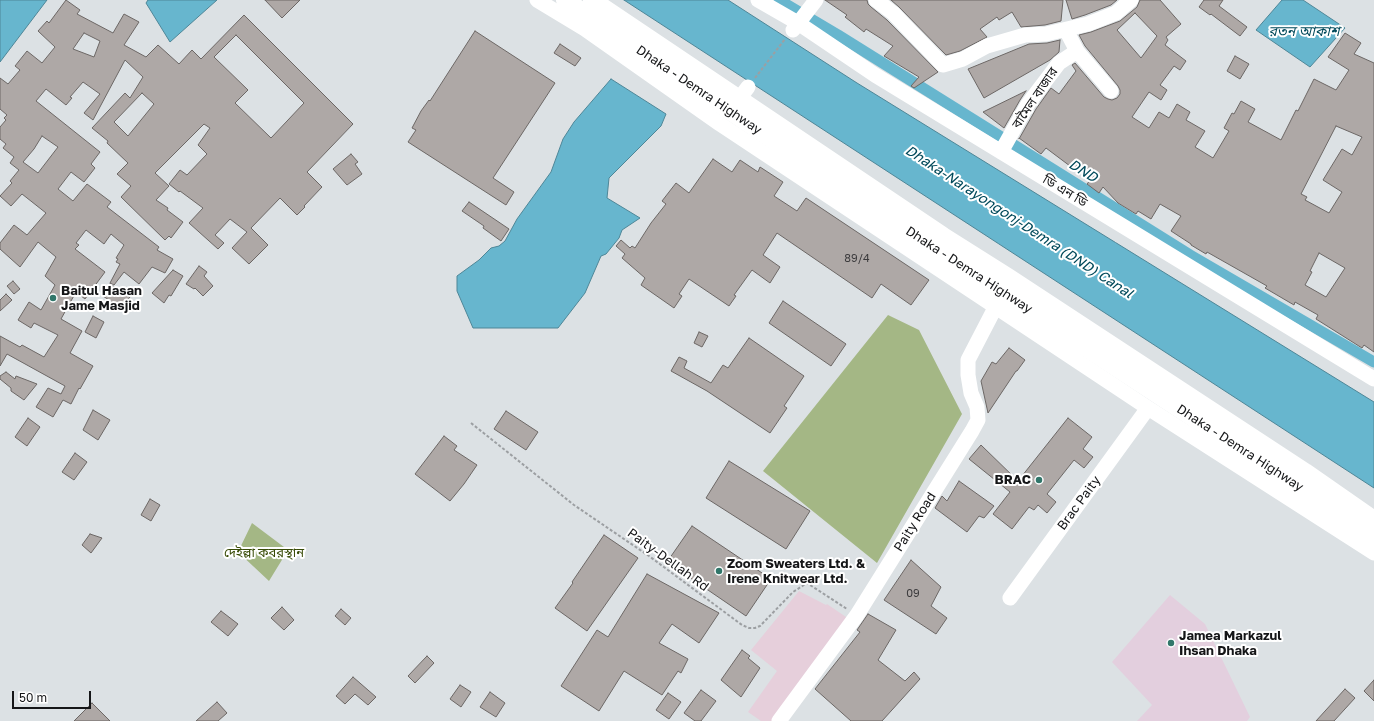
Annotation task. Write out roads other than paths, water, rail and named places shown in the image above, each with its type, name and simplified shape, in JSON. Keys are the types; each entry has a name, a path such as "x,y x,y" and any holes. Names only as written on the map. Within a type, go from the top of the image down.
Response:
{"main road":[{"name":"Dhaka - Demra Highway","path":"565,0 935,249 1290,480 1374,538"},
{"name":"Dhaka - Demra Highway","path":"592,0 944,236 1305,472 1374,520"}],"street":[{"path":"537,0 585,29 720,124 1148,408 1374,553"},
{"name":"ডি এন ডি","path":"758,0 795,27 1374,379"},
{"path":"795,27 816,0"},
{"path":"876,0 893,13 943,65 963,59 987,46 1025,35 1046,34 1088,24 1116,13 1131,0"},
{"path":"1066,30 1077,50 1110,91"},
{"name":"বামৈল বাজার","path":"1001,152 1028,104 1059,63 1077,50"},
{"path":"720,124 748,87"},
{"name":"Paity Road","path":"779,721 857,615 978,420 977,407 971,393 968,375 968,360 996,306"},
{"name":"Brac Paity","path":"1010,598 1148,408"}],"water":[{"path":"0,0 47,0 0,62"},
{"path":"148,0 217,0 170,42 146,3"},
{"name":"Dhaka-Narayongonj-Demra (DND) Canal","path":"624,0 728,0 857,83 1374,402 1374,488"},
{"name":"রতন আকাশ","path":"1282,0 1303,0 1345,28 1310,67 1256,30"},
{"path":"611,79 666,114 661,126 609,178 607,198 640,218 622,230 619,238 606,254 601,256 585,293 558,328 473,328 457,291 457,276 479,260 491,248 499,246 505,241 517,219 551,172 563,139 574,122"}],"waterway":[{"name":"DND","path":"779,0 838,35 1190,255 1374,362"}],"place":[{"name":"Baitul Hasan Jame Masjid","path":"53,298"},
{"name":"BRAC","path":"1039,480"},
{"name":"Zoom Sweaters Ltd. & Irene Knitwear Ltd.","path":"719,571"},
{"name":"Jamea Markazul Ihsan Dhaka","path":"1171,643"}],"park label":[{"name":"দেইল্লা কবরস্থান","path":"264,553"}]}
